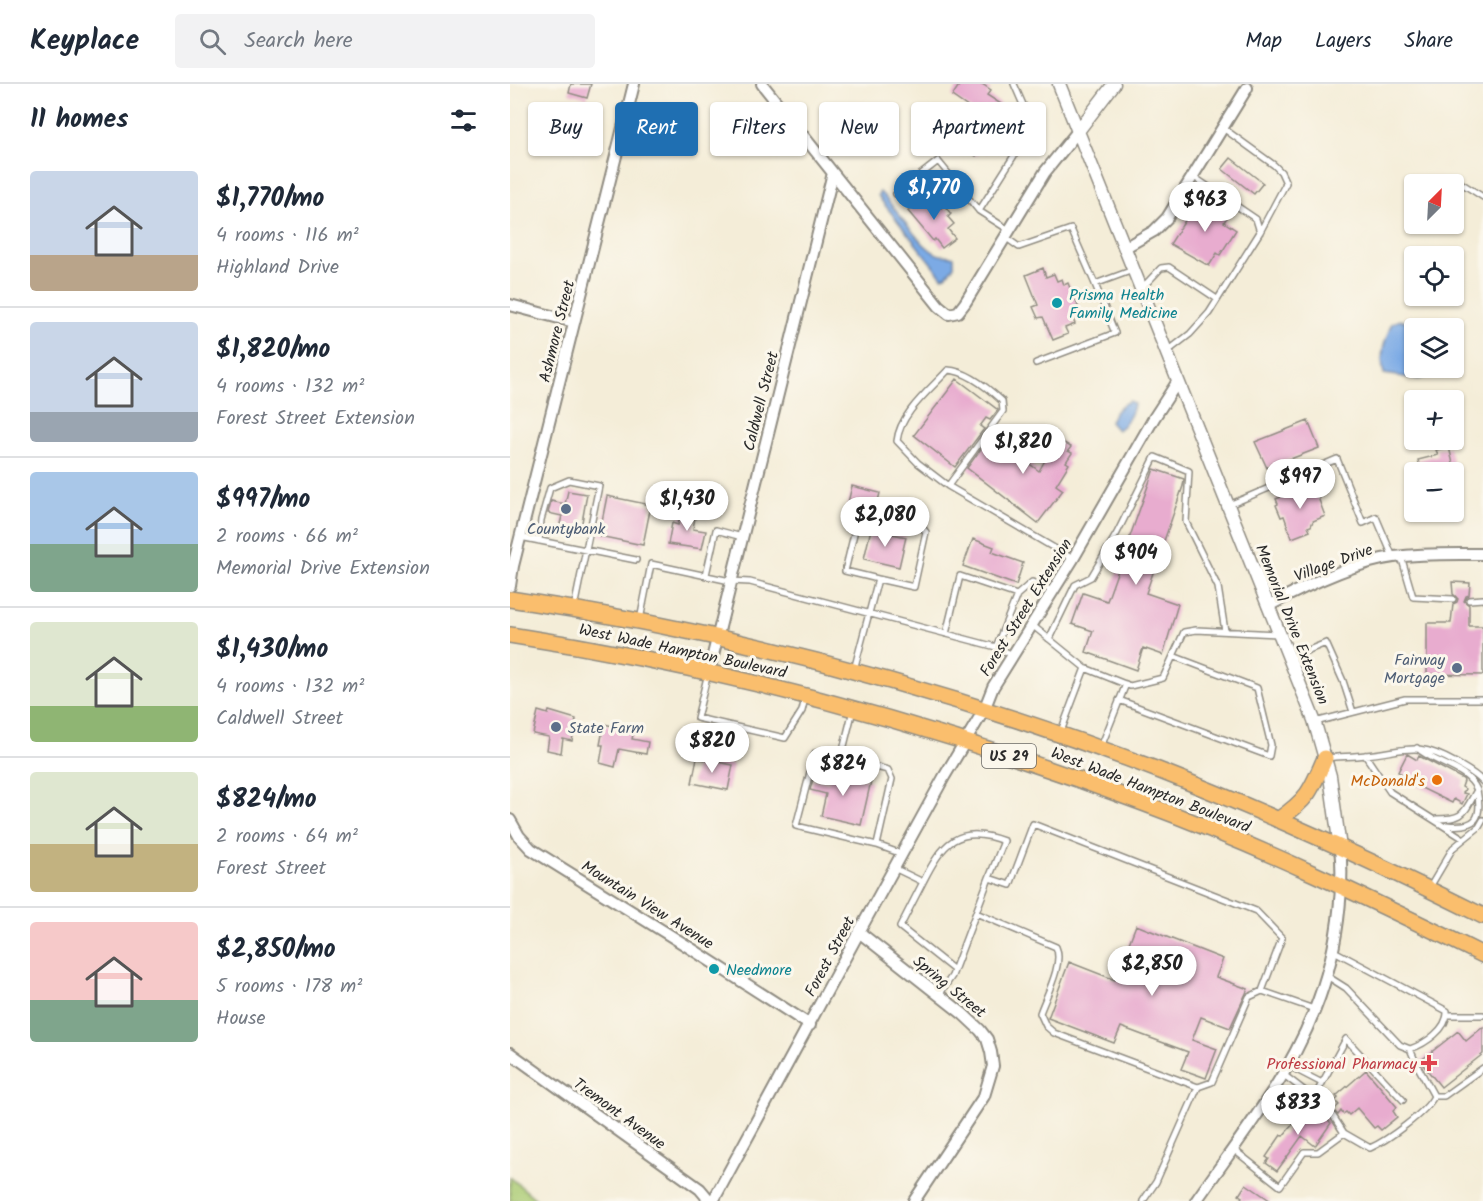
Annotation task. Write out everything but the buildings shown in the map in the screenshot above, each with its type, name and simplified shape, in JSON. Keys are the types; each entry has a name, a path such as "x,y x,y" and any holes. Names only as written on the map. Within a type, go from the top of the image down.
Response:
{"main road":[{"name":"West Wade Hampton Boulevard","path":"510,599 717,637 854,671 984,710 1169,775 1278,820 1430,889 1483,916"},
{"name":"West Wade Hampton Boulevard","path":"510,635 709,671 854,708 1056,771 1251,846 1483,955"},
{"path":"1278,820 1297,807 1308,794 1325,758"}],"street":[{"name":"Ashmore Street","path":"510,586 520,537 634,84"},
{"path":"762,84 939,306 949,314 958,312 965,303 1046,172 1114,84"},
{"name":"Memorial Drive Extension","path":"1059,84 1315,722 1330,776 1340,848"},
{"path":"1124,248 1154,231 1167,218 1250,86"},
{"name":"Caldwell Street","path":"709,671 833,173"},
{"path":"510,305 574,322"},
{"name":"Forest Street Extension","path":"975,726 993,687 1073,559 1154,418 1178,381"},
{"name":"Village Drive","path":"1269,606 1293,592 1355,568 1397,556 1483,554"},
{"name":"Forest Street","path":"712,1201 894,868 975,726"},
{"name":"Mountain View Avenue","path":"510,820 519,836 531,849 810,1025"},
{"path":"1196,1201 1286,1070 1316,1010 1334,951 1343,868 1340,848"},
{"name":"Spring Street","path":"859,932 980,1030 987,1039 993,1066 984,1096 914,1201"},
{"name":"Tremont Avenue","path":"510,1053 700,1189 712,1201"}],"lane":[{"path":"979,211 1029,132 1031,123 1014,84"},
{"path":"1166,352 1190,334 1209,313 1260,232 1286,183 1274,165 1223,128"},
{"path":"896,194 938,161 979,211 1007,233 1019,247 1071,229 1115,333 1036,363"},
{"path":"1194,177 1256,219 1260,232"},
{"path":"1464,185 1483,197"},
{"path":"1141,290 1161,268 1169,267 1217,299"},
{"path":"1095,284 1133,270"},
{"path":"948,486 1003,411 1002,401 988,389 957,370 948,370 905,418 898,430 897,441 918,463 948,486 1073,559"},
{"path":"1050,639 1075,585 1091,578 1117,533 1155,457 1189,471 1186,522 1218,587 1225,632"},
{"path":"1228,506 1336,459 1363,523 1376,517 1397,556 1413,597 1453,599"},
{"path":"539,541 550,488 569,480 599,486 574,609"},
{"path":"854,534 845,571 914,587 926,532 917,521 886,513"},
{"path":"706,575 716,530 742,537"},
{"path":"520,537 636,560"},
{"path":"640,622 651,564 750,582 946,634 1013,655"},
{"path":"946,634 960,576 1017,595"},
{"path":"854,671 878,579"},
{"path":"996,648 1017,595 1032,582 1053,591"},
{"path":"1469,600 1483,599"},
{"path":"1032,625 1085,668 1130,686 1163,678 1184,632 1196,630 1280,634"},
{"path":"1289,658 1326,643 1343,681 1353,712"},
{"path":"1119,700 1269,756 1271,745 1257,688 1173,656"},
{"path":"1060,735 1085,668"},
{"path":"709,671 697,718 784,738 802,711 806,696"},
{"path":"1100,749 1126,684"},
{"path":"1315,722 1405,699 1483,699"},
{"path":"841,758 854,708"},
{"path":"1325,758 1417,748 1437,752 1474,773 1483,782"},
{"path":"1417,748 1424,755 1467,775 1477,790 1482,805 1480,816 1472,824 1461,827 1445,825"},
{"path":"877,845 892,779 888,770 815,753 796,826 877,845 902,854"},
{"path":"1365,755 1390,792 1464,838"},
{"path":"1434,819 1454,819 1462,815 1477,790"},
{"path":"1430,889 1454,848 1479,827 1483,820"},
{"path":"976,913 1056,947 1059,962 1040,1013 1046,1026 1054,1033 1197,1087 1212,1082 1250,997 1262,991 1282,938 1256,910 1033,824 1010,885 989,878"},
{"path":"939,995 954,970 1004,841 971,834 951,840 944,847 923,882 900,927 954,970"},
{"path":"894,868 923,882"},
{"path":"1334,951 1447,1011 1448,1015"},
{"path":"1327,976 1346,988 1400,1045 1410,1049 1419,1046 1443,1026 1448,1015"},
{"path":"1262,991 1316,1010"},
{"path":"1448,1015 1483,1015"},
{"path":"1314,1098 1346,1039 1403,1100"},
{"path":"1410,1049 1434,1096"},
{"path":"1434,1096 1444,1096 1483,1068"},
{"path":"1286,1070 1333,1116 1344,1133 1370,1148 1381,1143 1431,1102 1434,1096"},
{"path":"1286,1070 1322,1083"},
{"path":"1143,1201 1156,1182 1197,1087"},
{"path":"1233,1148 1280,1186 1304,1152 1318,1152 1344,1133"}],"green space":[{"path":"510,1177 538,1201 510,1201"}],"water":[{"path":"880,192 925,245 940,255 954,257 954,266 946,276 942,277 881,200 878,195"},
{"path":"1404,321 1404,377 1384,374 1382,354 1392,323"},
{"path":"1130,401 1134,404 1132,411 1126,422 1117,430 1110,422 1111,419 1115,412"}],"place":[{"name":"Prisma Health Family Medicine","path":"1057,303"},
{"name":"Countybank","path":"566,509"},
{"name":"Fairway Mortgage","path":"1457,668"},
{"name":"State Farm","path":"556,727"},
{"name":"McDonald's","path":"1437,780"},
{"name":"Needmore","path":"714,969"},
{"name":"Professional Pharmacy","path":"1429,1063"}]}
